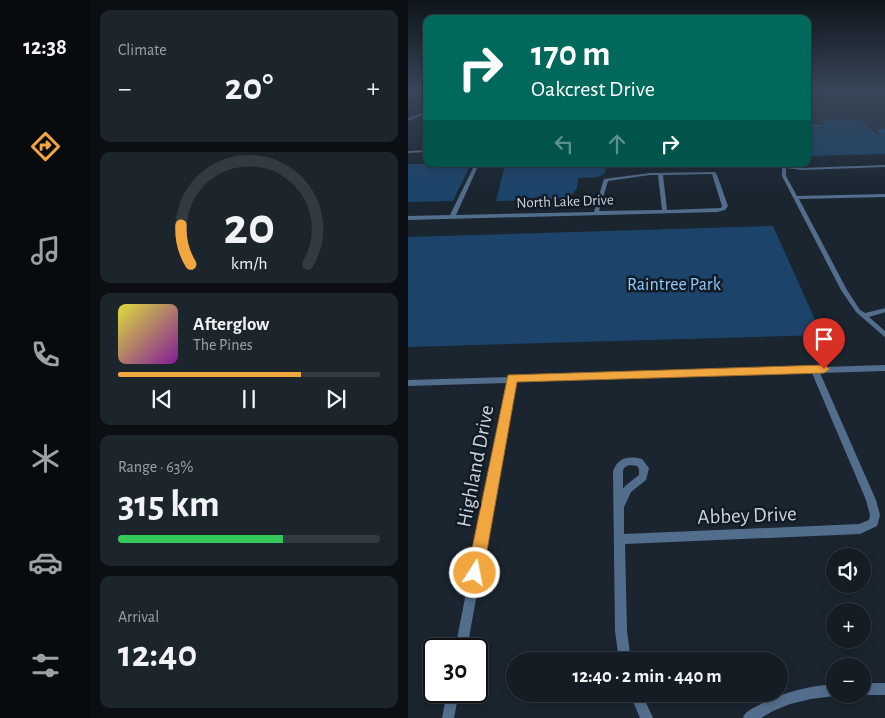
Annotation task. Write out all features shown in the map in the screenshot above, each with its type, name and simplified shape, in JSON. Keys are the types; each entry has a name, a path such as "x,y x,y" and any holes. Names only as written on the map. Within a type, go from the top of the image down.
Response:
{"street":[{"path":"408,152 423,151"},
{"path":"886,166 810,169 784,167 783,174 844,290 863,316 886,336"},
{"path":"452,217 476,167"},
{"name":"North Lake Drive","path":"408,218 723,209 725,206 713,173 660,174"},
{"path":"596,213 605,181 660,174 665,211"},
{"path":"795,198 886,195"},
{"path":"863,316 886,310"},
{"path":"408,383 512,378 886,368"},
{"name":"Abbey Drive","path":"620,539 855,529 868,527 874,523 875,515 871,500 815,370"},
{"name":"Highland Drive","path":"463,638 512,378"},
{"path":"620,504 622,631 624,652"},
{"path":"871,689 886,689"},
{"path":"749,718 772,704 787,698 826,691"},
{"path":"640,702 647,718"},
{"path":"448,718 451,703"}],"shaded area":[{"path":"811,123 885,123 885,154 811,156"}],"green space":[{"path":"823,123 864,123 877,134 881,135 878,129 885,129 885,154 811,156 811,125 824,128"},
{"path":"408,164 423,164 423,167 470,167 453,201 408,202"},
{"path":"504,167 606,167 605,173 598,177 578,178 577,188 563,208 537,209 539,203 536,200 496,201"},
{"name":"Raintree Park","path":"773,226 822,335 408,347 408,237"}],"waterway":[{"path":"811,125 822,126"},
{"path":"879,131 886,131"}],"route":[{"path":"475,573 512,378 824,369"}]}
